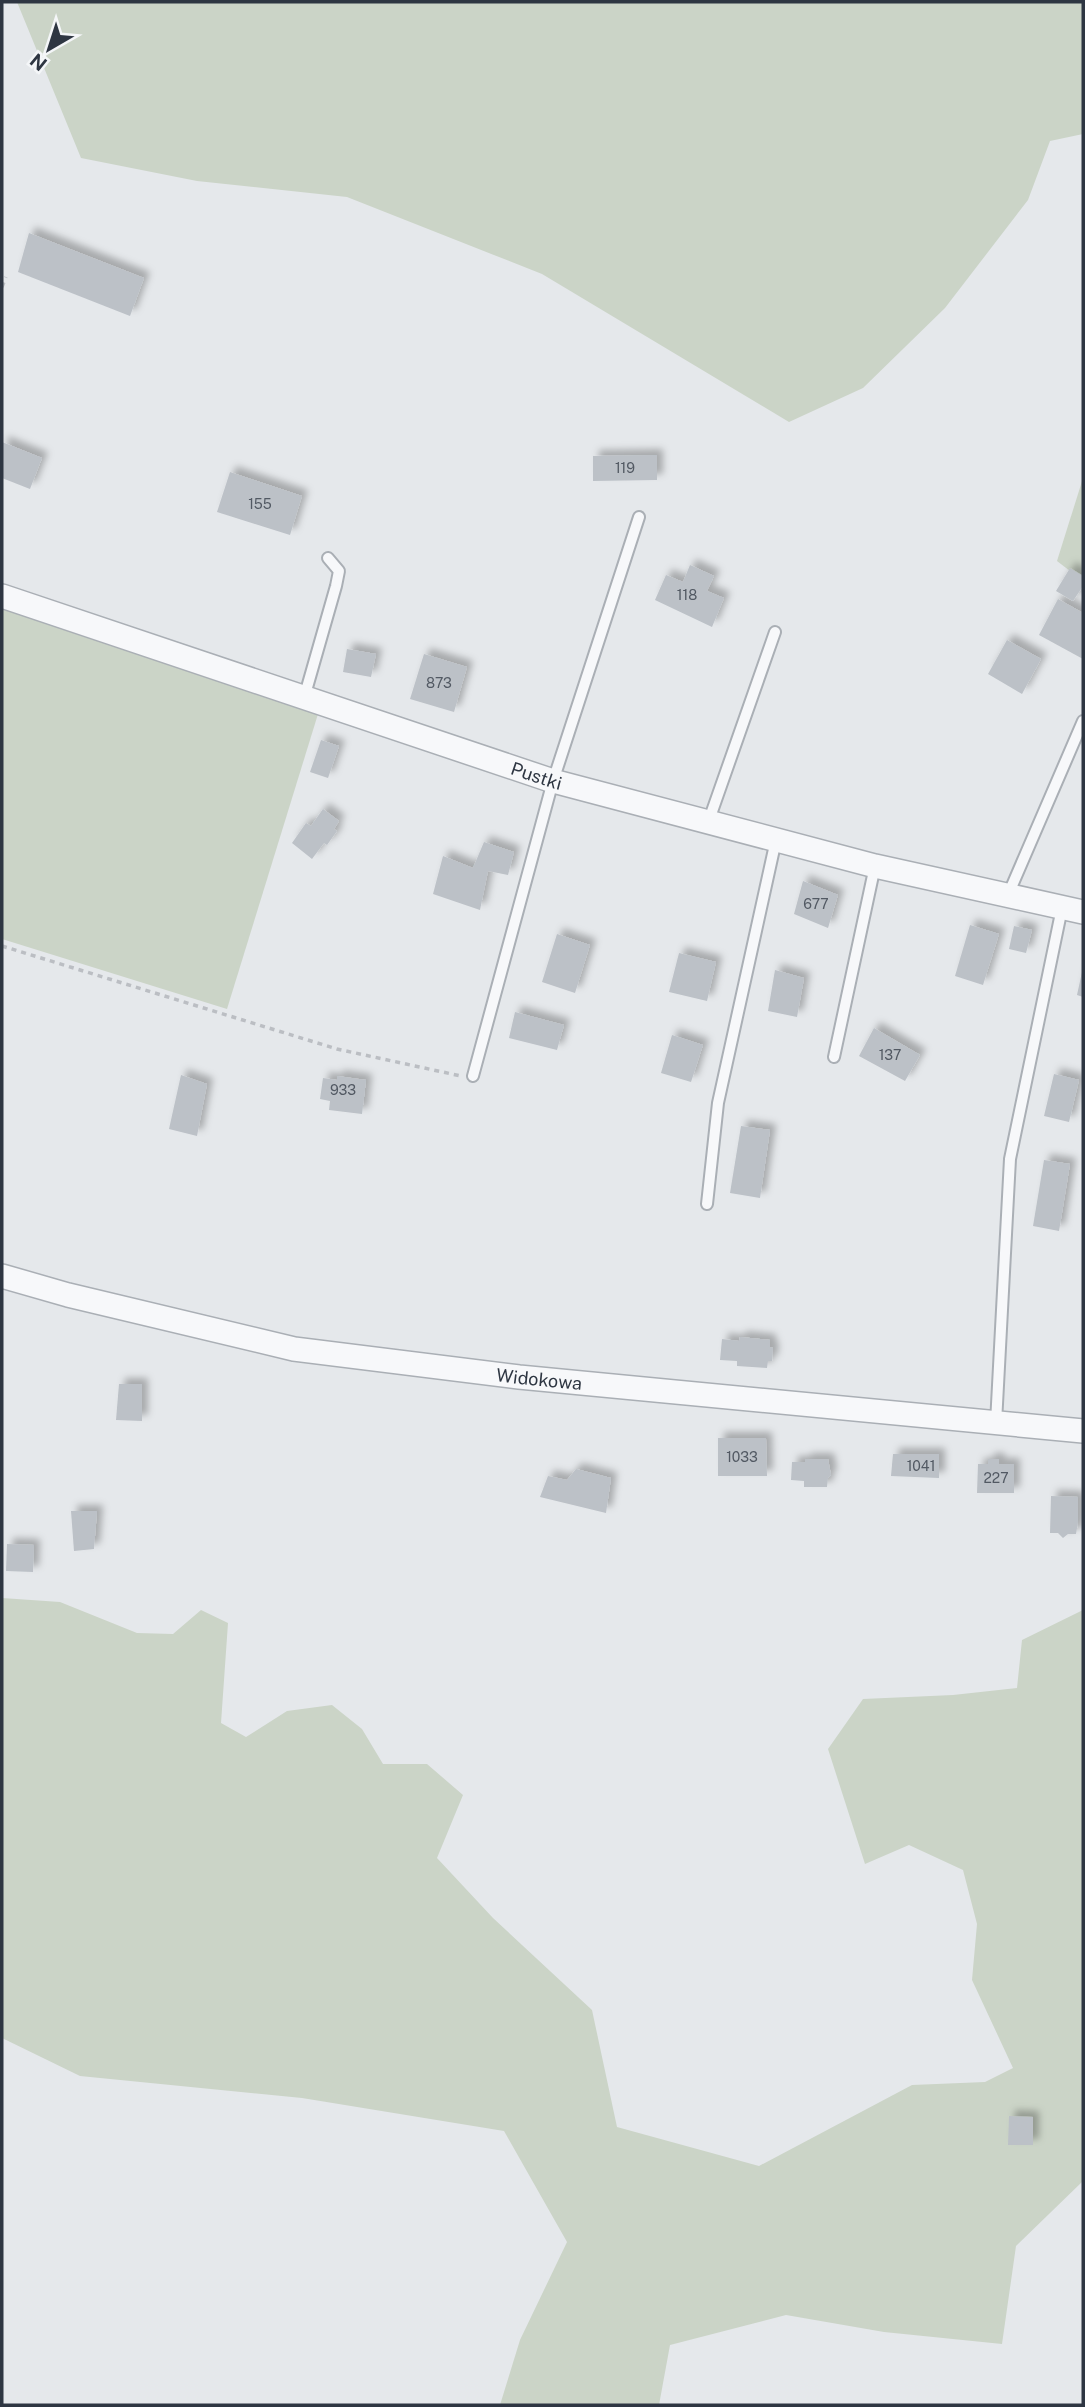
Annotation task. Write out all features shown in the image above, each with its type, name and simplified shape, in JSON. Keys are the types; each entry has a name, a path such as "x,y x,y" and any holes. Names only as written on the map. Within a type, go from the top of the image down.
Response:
{"street":[{"name":"Pustki","path":"2,596 553,780 874,866 1072,910"},
{"name":"Widokowa","path":"2,1276 81,1298 294,1349 519,1377 1083,1431"}],"lane":[{"path":"473,1076 553,780 639,517"},
{"path":"304,698 339,571 328,558"},
{"path":"709,820 775,632"},
{"path":"1008,895 1083,721"},
{"path":"708,1204 718,1103 776,840"},
{"path":"834,1057 874,866"},
{"path":"996,1423 1010,1159 1072,910"}],"path":[{"path":"2,288 6,277"},
{"path":"2,946 337,1049 458,1076 473,1076"}],"shaded area":[{"path":"17,2 1083,2 1083,134 1050,141 1028,200 945,308 863,388 789,422 542,274 347,197 197,181 81,158"},
{"path":"1083,478 1083,581 1057,561"},
{"path":"2,607 318,714 227,1009 2,939"},
{"path":"2,1598 60,1602 137,1633 173,1634 201,1610 228,1623 221,1723 246,1737 287,1711 332,1705 362,1729 383,1764 427,1764 463,1795 437,1858 493,1918 592,2010 617,2127 759,2166 912,2085 985,2082 1013,2068 972,1980 977,1924 963,1870 909,1845 865,1864 828,1749 863,1699 953,1695 1017,1688 1022,1640 1083,1610 1083,2181 1016,2246 1002,2344 884,2332 786,2315 670,2345 659,2405 500,2405 520,2340 567,2242 504,2131 302,2098 80,2076 2,2038"}],"building":[{"path":"29,233 144,278 130,316 18,272"},
{"path":"2,442 42,458 30,489 2,478"},
{"path":"657,455 657,480 593,481 593,456"},
{"path":"230,472 302,496 290,535 217,512"},
{"path":"690,565 714,576 707,591 724,598 712,627 655,600 666,575 683,582"},
{"path":"1070,568 1083,576 1083,586 1073,601 1056,591"},
{"path":"1058,599 1083,613 1083,659 1039,635"},
{"path":"1007,640 1041,659 1022,694 988,674"},
{"path":"347,649 376,654 371,677 343,672"},
{"path":"424,654 467,667 454,712 410,699"},
{"path":"321,740 339,746 328,778 310,772"},
{"path":"323,809 339,821 334,829 337,831 312,859 292,843 306,823 311,826"},
{"path":"484,842 514,852 508,875 488,871 480,910 433,894 443,856 473,868"},
{"path":"803,881 838,895 828,928 794,914"},
{"path":"970,925 999,934 983,985 955,976"},
{"path":"1014,926 1032,930 1026,953 1009,949"},
{"path":"557,934 590,945 575,993 542,982"},
{"path":"679,953 716,962 707,1001 669,992"},
{"path":"775,970 804,978 797,1017 768,1011"},
{"path":"1083,972 1083,997 1077,995"},
{"path":"515,1012 564,1025 557,1050 509,1038"},
{"path":"874,1028 920,1055 905,1081 859,1056"},
{"path":"672,1035 703,1045 691,1082 661,1073"},
{"path":"1054,1074 1079,1080 1069,1122 1044,1116"},
{"path":"181,1075 207,1084 197,1136 169,1129"},
{"path":"337,1076 366,1080 362,1114 329,1110 330,1101 320,1099 323,1078 337,1080"},
{"path":"741,1126 770,1130 760,1198 730,1193"},
{"path":"1044,1160 1070,1164 1059,1231 1033,1226"},
{"path":"740,1337 770,1340 770,1347 773,1348 772,1361 768,1361 767,1368 737,1366 737,1361 720,1360 722,1339 739,1341"},
{"path":"119,1384 142,1384 142,1421 116,1420"},
{"path":"718,1438 766,1438 767,1476 718,1476"},
{"path":"893,1454 939,1454 939,1478 891,1476"},
{"path":"805,1459 828,1459 831,1475 827,1487 804,1487 804,1481 791,1480 792,1462 805,1462"},
{"path":"988,1459 999,1459 999,1464 1014,1464 1014,1493 977,1493 978,1464 988,1464"},
{"path":"576,1469 611,1478 606,1513 540,1497 548,1476 567,1480"},
{"path":"1051,1496 1078,1497 1076,1534 1068,1534 1063,1538 1058,1533 1050,1533"},
{"path":"71,1511 97,1511 94,1549 74,1551"},
{"path":"7,1544 34,1545 33,1572 6,1571"},
{"path":"1009,2116 1033,2117 1033,2145 1008,2145"}]}
